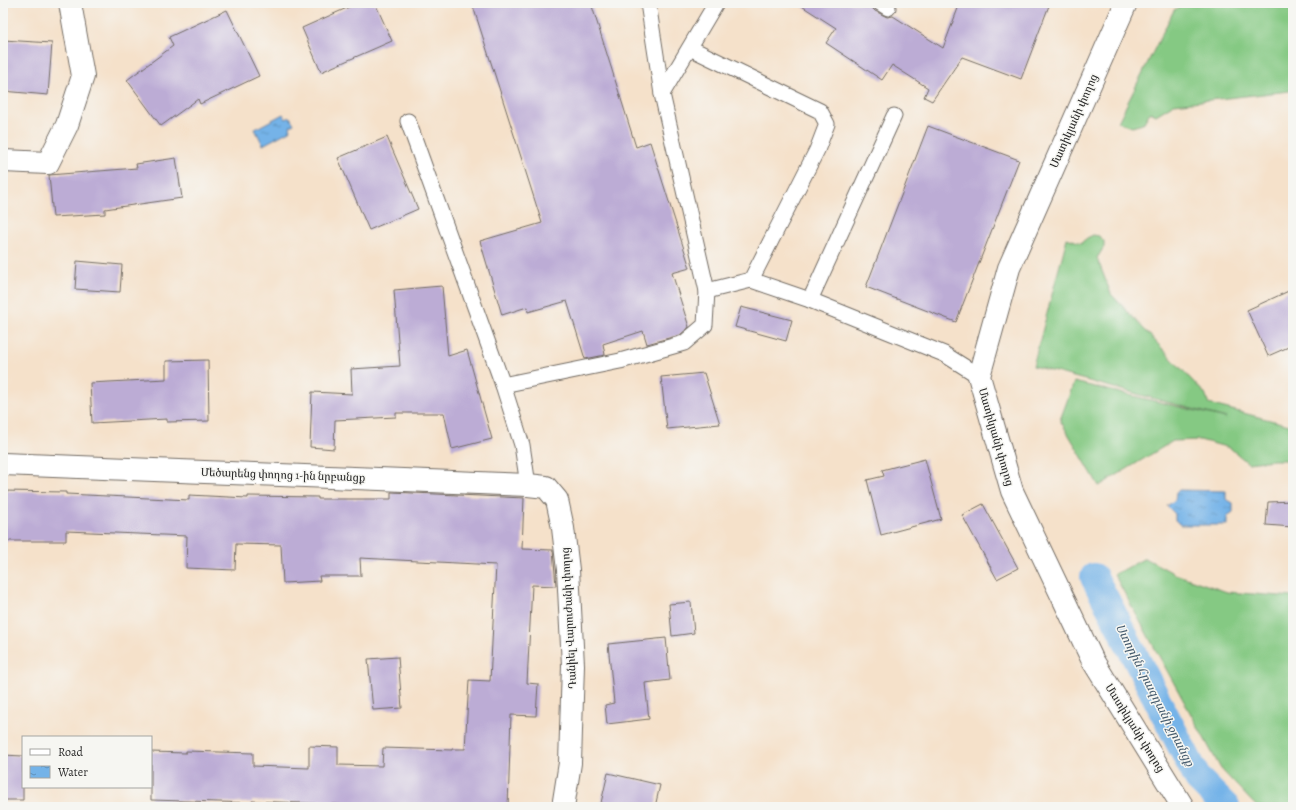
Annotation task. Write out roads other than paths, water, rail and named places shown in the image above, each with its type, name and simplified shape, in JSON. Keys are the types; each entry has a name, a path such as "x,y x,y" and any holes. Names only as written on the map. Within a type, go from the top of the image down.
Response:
{"street":[{"path":"3,161 48,163 68,125 83,76 70,3"},
{"name":"Մատիկյանի փողոց","path":"1126,3 1009,268 979,376 1012,491 1093,661 1183,807"},
{"name":"Մեծարենց փողոց 1-ին նրբանցք","path":"3,464 528,484 546,487 557,500"},
{"name":"Դանիել Վարուժանի փողոց","path":"557,500 563,528 568,570 574,665 570,763 563,807"}],"lane":[{"path":"503,385 620,361 684,343 705,325 707,291 662,94 648,3"},
{"path":"662,94 716,3"},
{"path":"690,48 820,111 827,124 817,150 750,280"},
{"path":"810,300 894,116"},
{"path":"408,121 503,385 522,445 528,484"},
{"path":"707,291 750,280 810,300 944,354 979,376"}],"water":[{"path":"283,114 286,119 290,117 294,124 290,126 291,130 263,145 255,129"},
{"path":"1179,490 1226,491 1226,499 1233,503 1233,513 1227,517 1227,525 1180,525 1175,520 1175,514 1167,506 1175,500 1176,493"}],"waterway":[{"name":"Ստորին Հրազդանի ջրանցք","path":"1094,577 1198,779 1226,807"}]}
